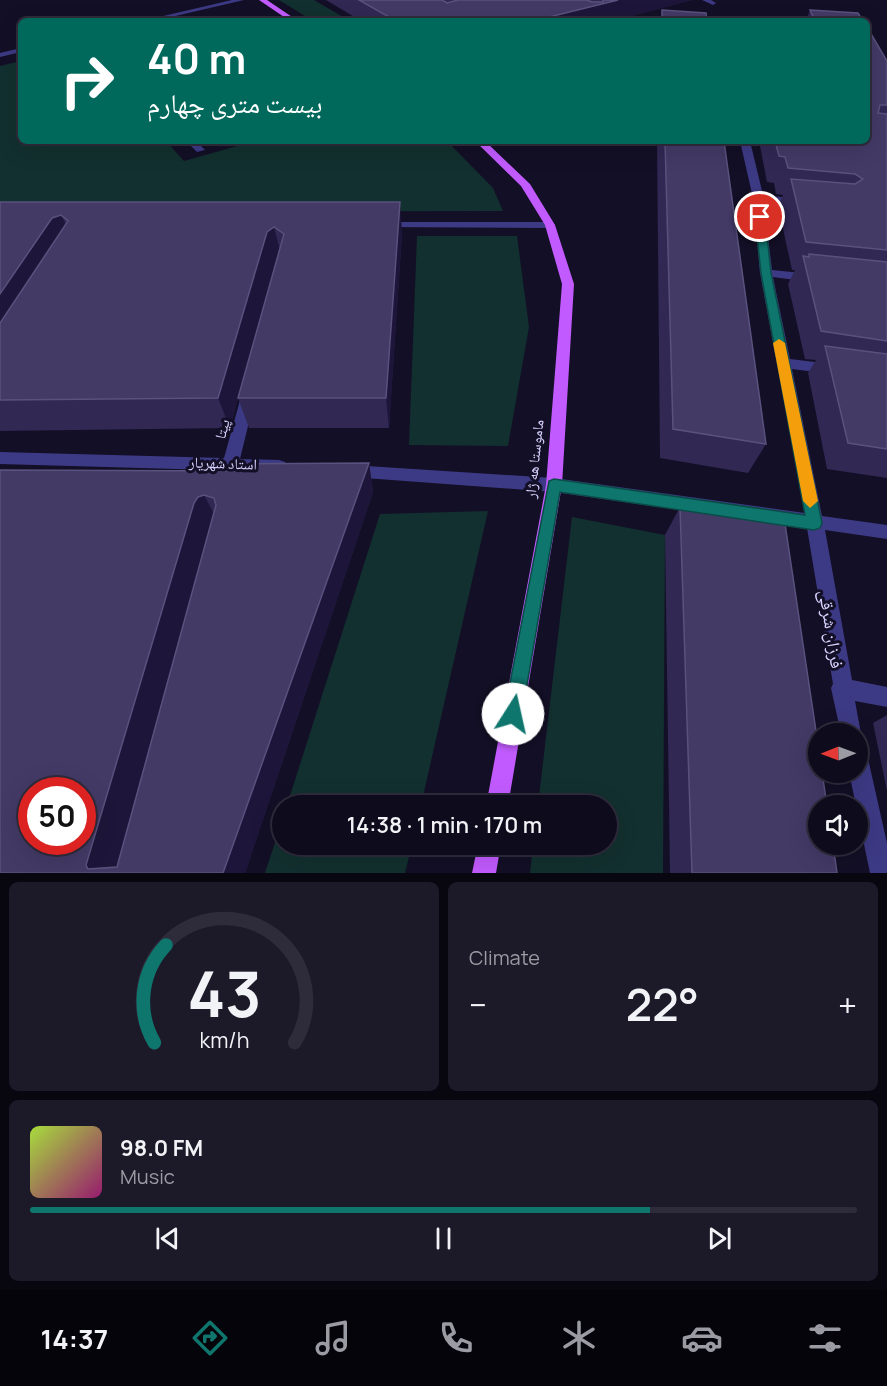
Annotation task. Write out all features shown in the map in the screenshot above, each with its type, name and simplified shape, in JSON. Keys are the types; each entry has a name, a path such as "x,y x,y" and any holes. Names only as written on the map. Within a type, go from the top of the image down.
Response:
{"main road":[{"path":"262,0 290,18"},
{"name":"ماموستا هه ژار","path":"483,144 525,184 550,225 568,284 554,485 498,795"},
{"path":"484,873 488,855"}],"street":[{"path":"159,18 241,0"},
{"path":"705,0 713,3"},
{"path":"0,55 18,51"},
{"path":"194,144 200,150"},
{"name":"فرزان شرقی","path":"746,144 759,198 766,273 814,523 849,723"},
{"path":"759,198 806,202"},
{"path":"370,225 550,225"},
{"path":"766,273 820,279"},
{"path":"783,363 841,370"},
{"name":"پیتا","path":"231,462 254,374"},
{"name":"استاد شهریار","path":"0,458 231,462 300,467"},
{"path":"335,470 554,485 887,532"},
{"path":"841,688 887,697"},
{"path":"862,783 882,873"}],"green space":[{"path":"279,0 314,0 345,18 308,18"},
{"path":"18,62 18,144 169,144 184,161 244,144 450,144 493,188 503,211 0,212 0,66"},
{"path":"417,236 517,236 529,327 508,446 409,445"},
{"path":"488,511 423,795 290,795 380,514"},
{"path":"572,517 665,535 663,873 530,873 532,855 617,855 617,795 539,795"},
{"path":"272,852 272,855 410,855 405,873 265,873"}],"building":[{"path":"359,0 442,0 447,3 458,0 603,2 603,0 618,0 545,18 391,18"},
{"path":"662,10 706,13 707,18 662,18"},
{"path":"810,10 858,13 861,18 814,18"},
{"path":"870,32 887,61 887,105 880,105 878,113 887,114 887,250 806,242 791,179 855,184 863,179 855,174 788,168 785,157 779,156 776,144 870,144"},
{"path":"665,144 724,144 766,444 673,429"},
{"path":"0,202 400,202 386,398 238,398 284,234 274,227 267,232 218,398 0,400 0,323 68,221 61,215 52,218 0,294"},
{"path":"809,254 887,262 887,341 821,331 803,256 809,257"},
{"path":"825,346 887,354 887,449 848,443"},
{"path":"369,463 223,873 0,873 0,470 236,471 237,464","holes":["204,495 214,498 216,505 117,867 88,869 86,865 89,855 18,855 18,777 96,777 96,831 194,503 198,497"]},
{"path":"680,507 785,524 815,723 808,723 808,783 824,783 825,795 808,795 808,855 835,855 837,873 692,873"}],"slow traffic":[{"path":"779,343 810,501"}],"route":[{"path":"513,714 554,485 814,523 766,273 760,217"}]}
